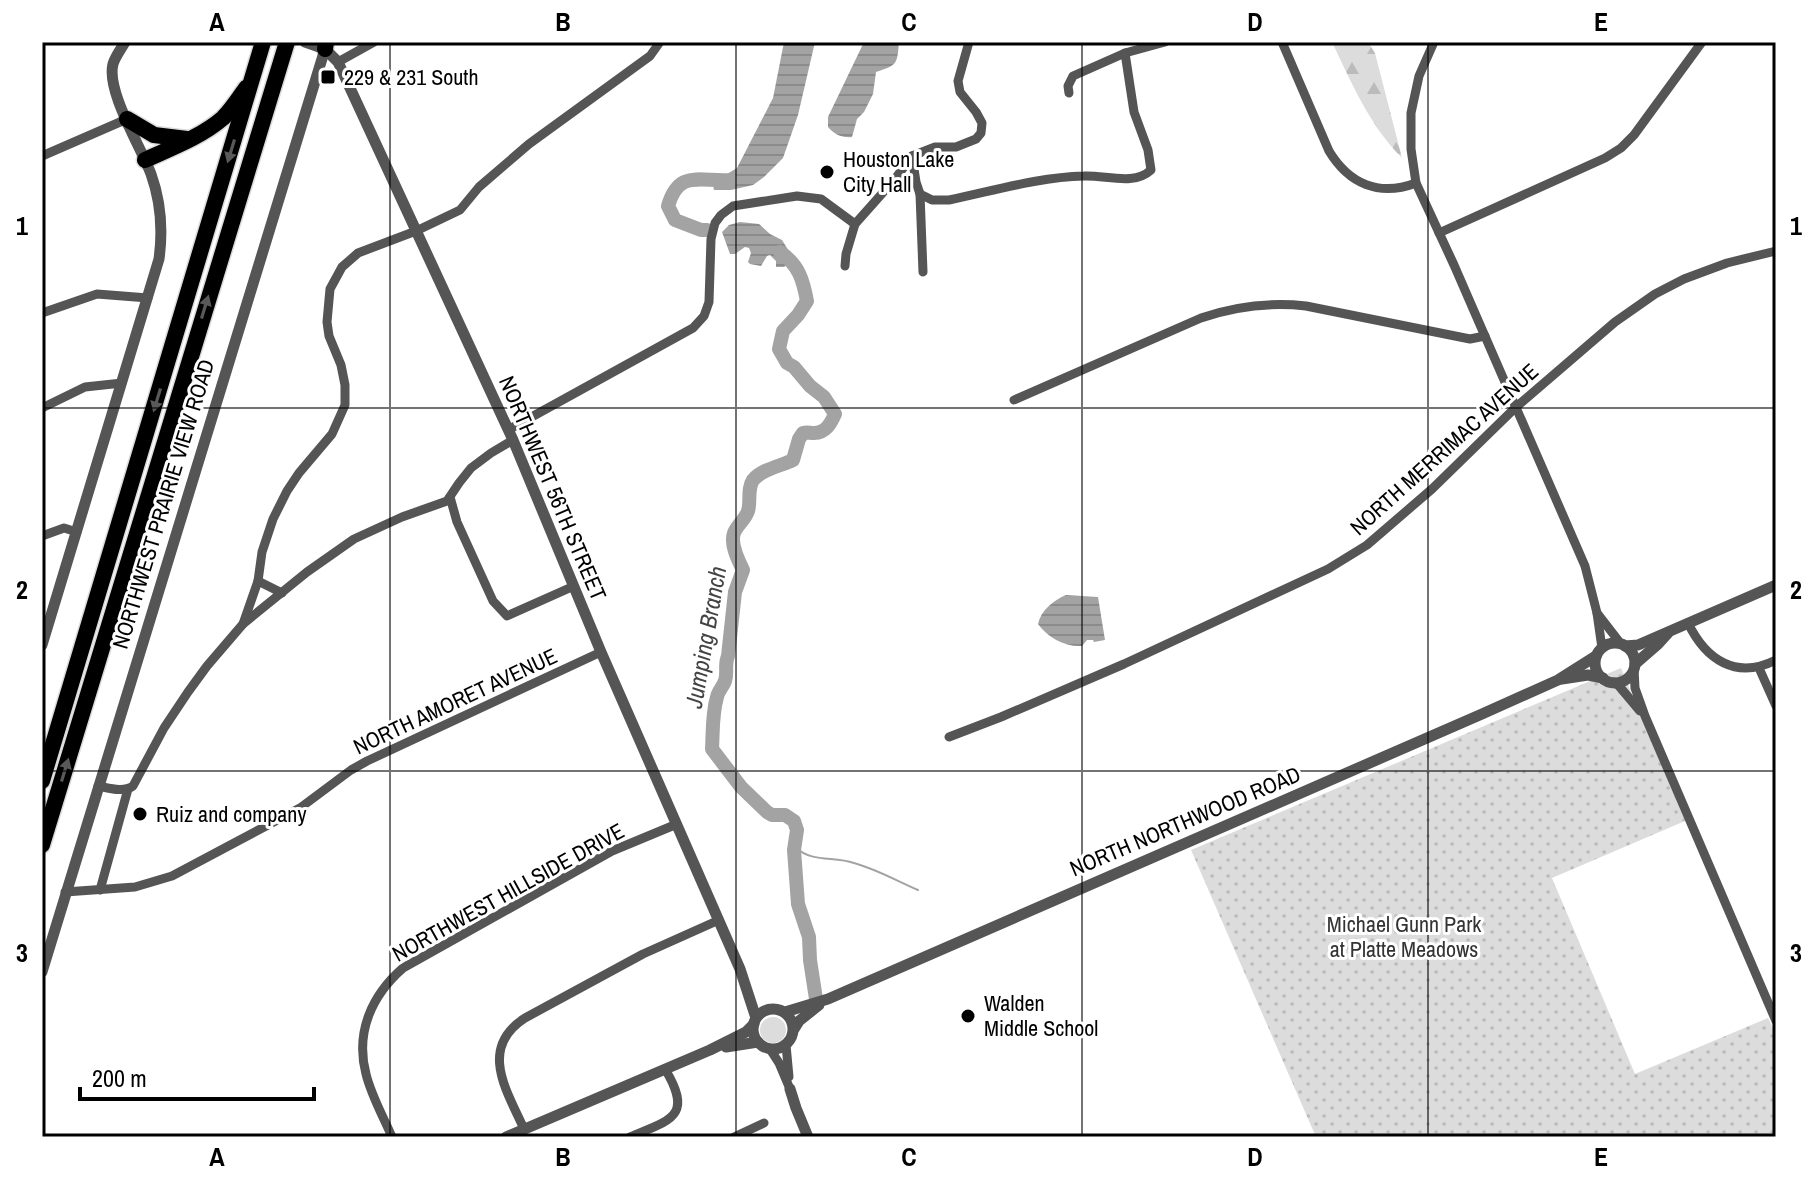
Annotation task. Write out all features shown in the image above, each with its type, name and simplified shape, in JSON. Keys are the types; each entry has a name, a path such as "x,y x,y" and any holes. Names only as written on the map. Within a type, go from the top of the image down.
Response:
{"highway":[{"path":"42,845 287,42"},
{"path":"42,781 262,47"},
{"path":"145,160 189,140 223,117 254,76"},
{"path":"127,119 154,135 189,140"}],"street":[{"path":"42,645 158,264 161,227 157,195 115,89 113,65 125,42"},
{"name":"NORTHWEST 56TH STREET","path":"305,42 325,46 338,62 511,435 601,652 740,969 755,1021"},
{"path":"338,62 374,42"},
{"path":"243,624 258,581 265,541 281,503 309,460 332,434 345,405 341,365 327,328 329,297 342,267 358,253 460,210 479,187 529,144 650,56 660,42"},
{"path":"845,266 855,224 912,156 935,147 956,147 976,139 981,133 982,123 960,92 958,81 969,42"},
{"path":"1069,93 1068,86 1073,76 1125,53 1165,42"},
{"path":"1282,42 1336,164 1355,180 1376,188 1393,189 1416,183"},
{"path":"1434,42 1419,76 1411,113 1411,149 1416,183 1585,566 1597,613 1599,652 1596,669 1619,686 1645,716"},
{"path":"1439,233 1621,148 1634,135 1702,42"},
{"name":"NORTHWEST PRAIRIE VIEW ROAD","path":"42,972 325,46"},
{"path":"920,194 932,200 949,200 1057,177 1090,175 1129,179 1144,176 1151,170 1148,150 1134,112 1125,53"},
{"path":"42,156 127,119"},
{"path":"912,156 920,194 923,272"},
{"path":"100,890 128,789 136,781 164,728 188,692 243,624 354,539 402,517 442,504 471,468 511,435 693,328 704,316 709,302 711,239 715,223 733,206 797,196 827,201 855,224"},
{"name":"NORTH MERRIMAC AVENUE","path":"949,737 1124,664 1328,569 1367,545 1432,489 1515,408 1615,322 1655,294 1684,279 1727,263 1776,251"},
{"path":"42,313 97,294 148,298"},
{"path":"1014,400 1201,318 1256,305 1306,306 1475,340 1485,336"},
{"path":"42,408 85,387 122,383"},
{"path":"450,497 457,522 493,601 507,616 574,586"},
{"path":"42,536 64,528 77,532"},
{"path":"258,581 282,593"},
{"path":"1599,652 1611,643 1638,645 1776,585"},
{"path":"1597,613 1632,653 1635,688 1645,716 1776,1021"},
{"path":"1688,623 1699,643 1720,662 1745,669 1759,668 1776,660"},
{"path":"1608,680 1624,681 1632,674 1634,666 1668,632"},
{"name":"NORTH AMORET AVENUE","path":"65,892 147,885 172,876 300,808 367,761 601,652"},
{"name":"NORTH NORTHWOOD ROAD","path":"1558,680 1599,652"},
{"path":"1759,668 1776,706"},
{"name":"NORTH NORTHWOOD ROAD","path":"785,1012 828,999 1558,680 1580,675 1608,680"},
{"path":"98,786 128,789"},
{"name":"NORTHWEST HILLSIDE DRIVE","path":"392,1137 365,1072 362,1044 370,1009 384,987 403,968 612,851 677,824"},
{"path":"524,1129 499,1069 502,1045 511,1030 525,1018 643,954 719,920"},
{"name":"NORTHWEST 56TH STREET","path":"740,969 770,1009"},
{"name":"NORTH NORTHWOOD ROAD","path":"794,1029 799,1021 828,999"},
{"path":"506,1137 710,1050 746,1032 770,1009 785,1012 794,1029 786,1045 770,1049"},
{"path":"755,1021 753,1031 758,1042 770,1049 779,1063 808,1137"},
{"path":"710,1050 758,1042"},
{"path":"786,1045 790,1089"},
{"path":"630,1137 669,1120 676,1113 677,1097 665,1069"},
{"path":"734,1137 764,1123"}],"green space":[{"path":"1332,42 1368,42 1375,53 1402,158 1371,118"},
{"name":"Michael Gunn Park at Platte Meadows","path":"1621,668 1685,821 1552,878 1635,1074 1768,1018 1776,1034 1776,1137 1316,1137 1191,850"},
{"path":"773,1017 782,1021 786,1030 782,1039 773,1043 764,1039 760,1030 764,1021"}],"shaded area":[{"path":"784,42 815,42 798,115 783,158 753,185 714,190 714,176 737,168 773,98"},
{"path":"864,42 899,42 897,59 892,65 876,72 873,94 857,119 852,137 842,136 828,127 828,117"},
{"path":"740,222 759,224 782,240 793,263 776,267 776,261 770,255 761,266 750,264 751,253 745,247 730,254 722,232 729,225"},
{"path":"1066,595 1098,597 1105,640 1087,640 1082,646 1069,645 1057,641 1042,629 1038,624 1042,614"}],"waterway":[{"name":"Jumping Branch","path":"707,230 675,220 668,206 673,194 684,182 692,180 731,180"},
{"name":"Jumping Branch","path":"780,252 792,262 799,274 807,301 783,331 779,349 787,363 824,397 835,414 822,431 803,433 793,460 761,473 751,484 748,511 733,537 735,552 743,570 735,592 726,678 714,710 712,749 741,787 767,812 785,815 794,821 797,830 794,850 798,904 809,937 816,999"},
{"path":"795,847 808,855 862,866 918,890"}],"place":[{"name":"229 & 231 South","path":"328,77"},
{"name":"Houston Lake City Hall","path":"827,172"},
{"name":"Ruiz and company","path":"140,814"},
{"name":"Walden Middle School","path":"968,1016"}]}
